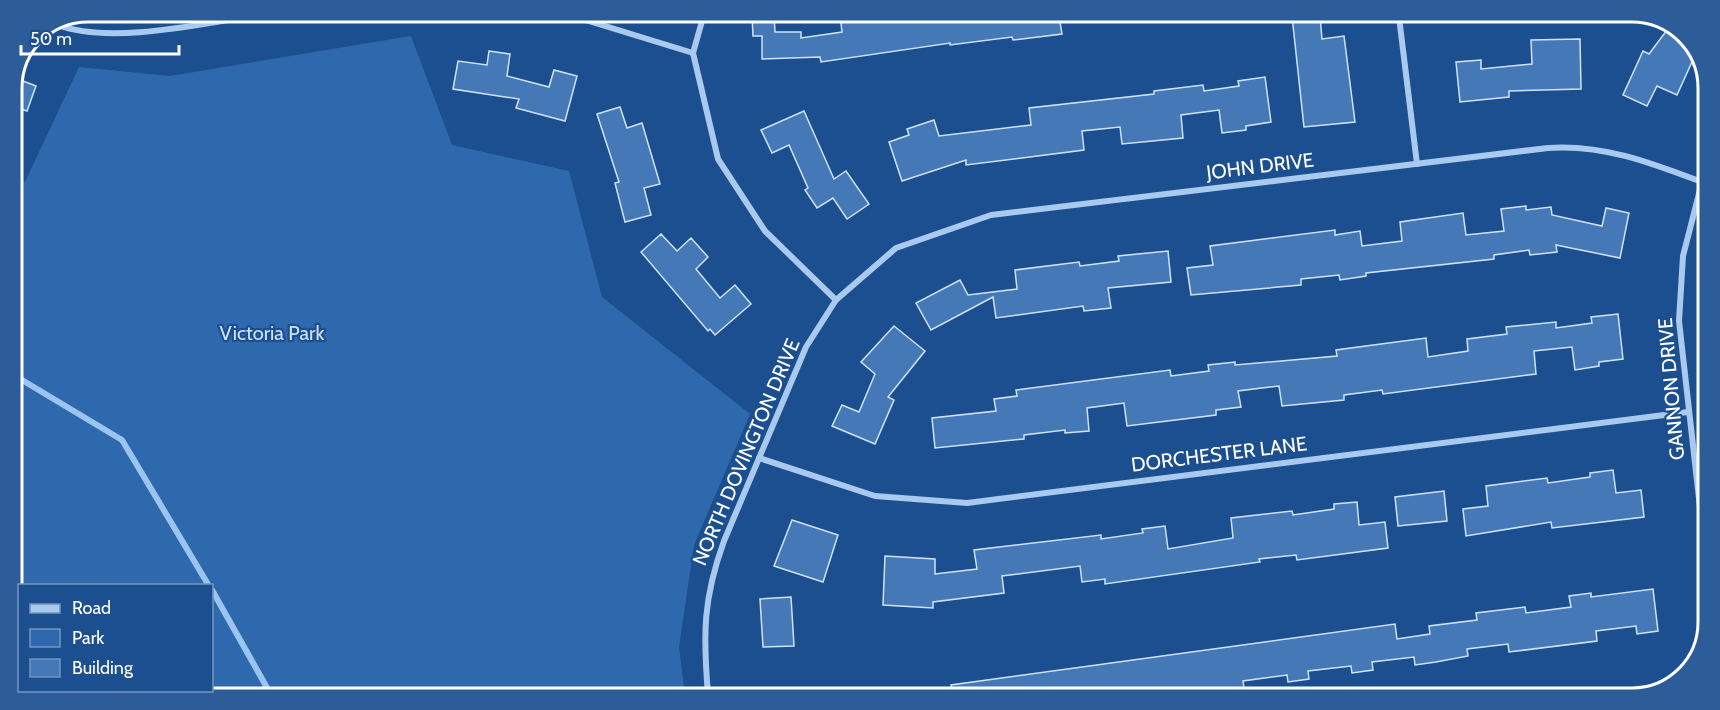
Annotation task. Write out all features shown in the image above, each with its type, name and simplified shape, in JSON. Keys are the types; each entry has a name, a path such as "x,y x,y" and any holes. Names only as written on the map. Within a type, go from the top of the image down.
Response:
{"street":[{"path":"65,28 73,31 134,32 207,22"},
{"path":"592,22 693,53"},
{"path":"702,22 693,53 718,159 765,231 836,300"},
{"path":"1401,22 1417,164"},
{"name":"JOHN DRIVE","path":"836,300 896,248 991,215 1548,148 1580,147 1615,152 1697,181"},
{"name":"GANNON DRIVE","path":"1697,207 1683,256 1679,321 1698,491"},
{"name":"NORTH DOVINGTON DRIVE","path":"707,688 703,638 708,591 724,541 806,347 836,300"},
{"name":"DORCHESTER LANE","path":"759,458 875,496 967,503 1688,412"}],"green space":[{"name":"Victoria Park","path":"411,36 452,145 569,171 602,297 750,414 694,545 679,647 684,688 213,688 213,584 23,584 23,181 25,182 79,67 170,76"}],"building":[{"path":"752,22 774,22 775,32 801,32 801,38 842,32 841,22 1060,22 1062,34 1013,40 1012,37 950,45 950,43 821,62 820,57 762,59 762,36 753,36"},
{"path":"1293,22 1321,22 1322,39 1344,36 1355,122 1304,127"},
{"path":"1665,32 1678,42 1692,62 1677,95 1657,86 1647,106 1623,95 1643,51 1649,54"},
{"path":"1580,39 1581,89 1509,91 1509,97 1460,102 1456,62 1481,60 1481,69 1532,64 1531,40"},
{"path":"489,51 510,54 507,76 549,87 554,70 577,76 565,121 516,108 519,99 453,89 458,61 487,65"},
{"path":"1265,77 1271,122 1246,126 1246,130 1222,133 1219,110 1181,115 1183,138 1122,144 1120,127 1082,131 1084,150 966,165 966,160 902,181 889,142 909,135 907,129 934,120 939,136 1031,125 1029,108 1154,94 1154,91 1203,85 1204,91 1239,86 1238,81"},
{"path":"23,81 36,86 27,111 23,110"},
{"path":"620,107 627,128 642,123 660,184 644,188 651,215 625,222 615,183 619,182 597,114"},
{"path":"804,111 834,179 846,171 869,204 847,219 833,198 817,208 805,190 808,188 789,145 772,153 761,130"},
{"path":"1526,206 1526,210 1551,207 1552,215 1602,226 1606,208 1629,213 1620,258 1556,245 1557,252 1530,255 1529,250 1494,255 1494,259 1366,273 1366,276 1340,280 1339,275 1301,279 1301,285 1191,295 1187,268 1213,265 1210,246 1335,230 1335,235 1360,231 1362,246 1402,241 1400,222 1463,213 1466,235 1504,231 1501,209"},
{"path":"661,234 677,251 691,238 708,257 696,269 720,298 735,285 751,304 715,335 710,329 708,331 641,252"},
{"path":"1168,251 1171,282 1108,288 1111,308 1084,311 1083,306 996,318 993,297 931,330 916,303 960,280 968,295 1017,289 1015,270 1079,262 1080,266 1119,261 1118,256"},
{"path":"1618,314 1623,359 1599,362 1599,366 1575,370 1572,347 1534,351 1536,374 1383,394 1382,390 1344,395 1344,400 1282,406 1279,386 1238,391 1241,407 1216,410 1216,415 1127,426 1124,403 1087,408 1089,431 1065,433 1065,430 1024,435 1024,439 935,448 932,418 996,411 994,399 1017,396 1016,390 1170,370 1171,376 1209,371 1208,365 1235,362 1235,365 1337,356 1336,350 1426,338 1428,357 1468,351 1467,339 1507,334 1506,327 1556,322 1556,328 1592,323 1591,317"},
{"path":"894,326 925,351 888,397 894,400 875,444 832,426 842,405 859,412 875,374 861,362"},
{"path":"1613,470 1616,493 1641,490 1644,517 1552,528 1551,522 1466,536 1463,509 1488,506 1486,486 1547,478 1548,483 1590,477 1590,473"},
{"path":"1444,491 1447,521 1398,526 1395,497"},
{"path":"1357,502 1359,525 1385,522 1388,548 1297,560 1296,555 1259,559 1260,562 1105,584 1105,579 1082,582 1080,566 1002,576 1004,593 933,602 933,608 883,605 885,556 935,559 935,574 977,569 974,550 1101,535 1101,539 1143,533 1142,529 1165,526 1168,549 1233,538 1231,518 1292,511 1293,515 1334,509 1334,504"},
{"path":"792,520 838,535 823,582 774,566"},
{"path":"1653,589 1658,631 1637,634 1636,626 1596,631 1597,641 1509,652 1508,644 1467,649 1468,656 1436,662 1415,665 1414,657 1372,662 1373,670 1352,673 1351,666 1308,671 1309,679 1288,682 1287,675 1243,681 1244,688 951,688 951,685 1395,624 1397,639 1430,634 1429,626 1477,620 1476,613 1525,607 1526,613 1571,607 1569,596 1591,593 1591,597"},
{"path":"791,597 794,646 763,647 760,599"}],"waterway":[{"path":"23,381 122,440 208,584"},
{"path":"213,592 267,688"}]}
